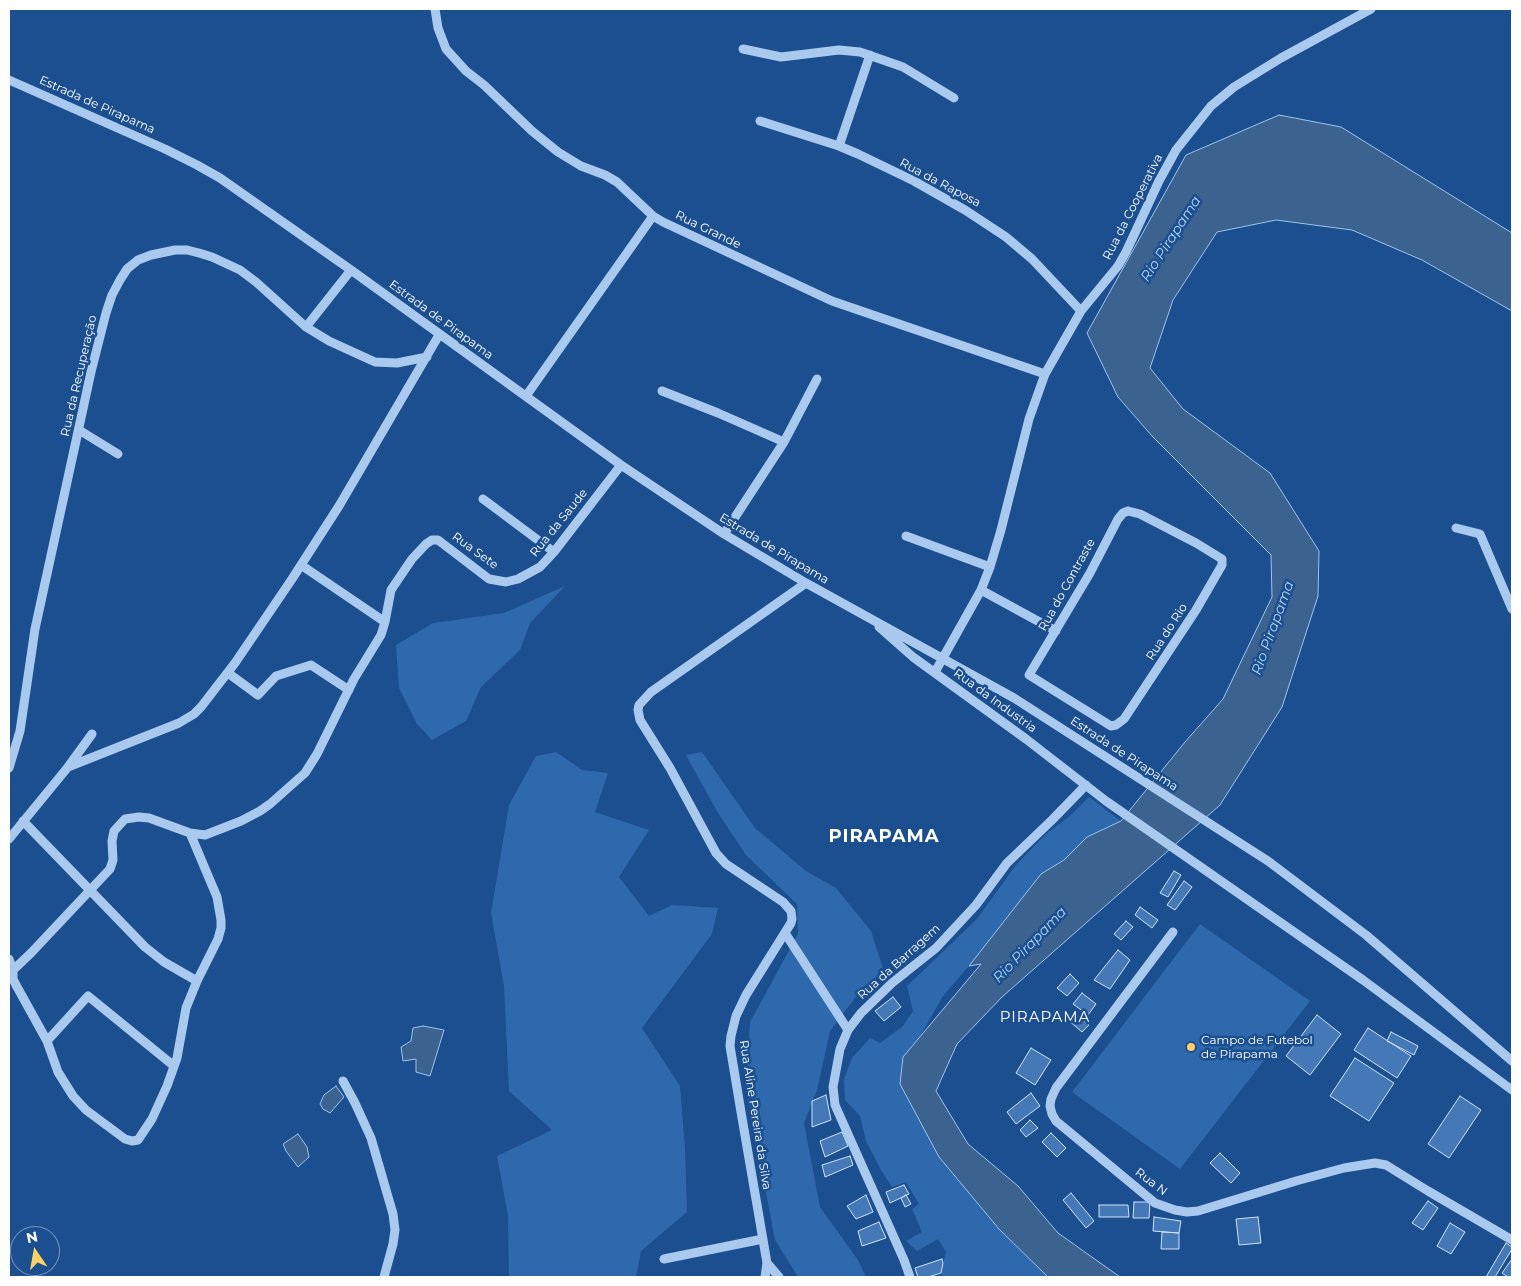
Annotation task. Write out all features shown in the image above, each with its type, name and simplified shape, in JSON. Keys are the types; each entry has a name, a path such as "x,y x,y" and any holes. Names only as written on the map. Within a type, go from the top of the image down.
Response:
{"street":[{"name":"Rua Grande","path":"435,9 438,28 446,49 466,71 558,152 580,166 605,175 617,182 653,216 663,222 827,299 1045,374"},
{"name":"Rua da Cooperativa","path":"934,672 981,590 990,567 1029,419 1045,374 1081,311 1118,266 1167,166 1192,129 1211,106 1234,87 1281,58 1371,9"},
{"path":"743,49 781,57 849,50 870,55 903,67 954,98"},
{"path":"839,146 870,55"},
{"name":"Estrada de Pirapama","path":"9,80 120,128 197,165 236,189 621,465 724,534 806,583 1014,698 1284,872 1366,935 1512,1061"},
{"name":"Rua da Raposa","path":"760,121 839,146 914,181 984,221 1032,259 1081,311"},
{"path":"526,396 653,216"},
{"name":"Rua da Recuperação","path":"9,768 18,737 36,629 96,354 112,295 127,269 138,260 175,250 186,250 212,257 240,270 306,327 329,341 375,362 397,363 427,357"},
{"path":"306,327 350,270"},
{"path":"68,767 186,719 201,707 228,673 301,566 339,506 439,335"},
{"path":"724,534 784,442 817,380"},
{"path":"662,391 784,442"},
{"path":"79,430 118,454"},
{"name":"Rua da Saude","path":"506,582 528,574 540,566 554,552 621,465"},
{"path":"484,499 554,552"},
{"name":"Rua do Contraste","path":"1029,674 1090,573 1123,512 1128,511 1140,514 1196,543 1222,559 1222,565"},
{"path":"1456,528 1480,534 1512,610"},
{"path":"906,536 990,567"},
{"name":"Rua Sete","path":"190,833 205,835 241,820 270,804 297,781 312,764 360,669 375,645 385,622 391,590 426,544 432,540 438,540 489,579 506,582"},
{"name":"Rua do Rio","path":"1029,674 1106,724 1111,726 1121,723 1196,610 1222,565"},
{"path":"301,566 385,622"},
{"name":"Rua Aline Pereira da Silva","path":"767,1263 732,1057 731,1036 736,1016 746,995 792,919 789,908 736,872 716,853 638,714 640,704 651,692 806,583"},
{"path":"981,590 1056,630"},
{"name":"Rua da Industria","path":"871,619 902,649 1106,801 1363,980 1512,1090"},
{"path":"228,673 258,695 276,676 311,665 349,690"},
{"path":"9,839 68,767 92,734"},
{"name":"Rua da Barragem","path":"910,1277 835,1105 833,1087 840,1049 848,1030 861,1013 876,997 936,948 953,931 976,906 1007,863 1086,785"},
{"path":"9,958 11,972 13,979 47,1041 58,1072 79,1103 125,1139 138,1140 152,1119 174,1066 186,1008 218,939 221,920 217,897 190,833 149,818 125,819 114,831 112,864 90,892 11,972"},
{"path":"23,821 90,892 154,955 197,981"},
{"name":"Rua N","path":"1173,932 1056,1088 1051,1098 1050,1106 1056,1120 1149,1198 1164,1207 1175,1210 1198,1211 1296,1180 1344,1168 1375,1163 1386,1165 1512,1240"},
{"path":"785,933 848,1030"},
{"path":"47,1041 88,996 174,1066"},
{"path":"343,1081 371,1138 393,1214 395,1230 393,1244 384,1277"},
{"path":"664,1259 762,1239"},
{"path":"765,1277 767,1263"},
{"path":"767,1263 779,1277"}],"shaded area":[{"path":"565,586 530,623 520,650 481,687 466,721 432,740 417,724 399,688 396,645 433,623 504,613"},
{"path":"556,752 582,770 608,773 595,812 649,830 619,877 649,916 672,905 718,908 712,934 642,1028 680,1086 685,1148 687,1212 641,1251 636,1277 509,1277 508,1216 497,1156 552,1130 509,1091 504,986 491,913 509,805 536,756"},
{"path":"702,752 755,828 806,871 836,888 871,931 884,972 864,986 830,1031 817,1090 804,1123 820,1207 858,1260 866,1277 798,1277 775,1240 746,1087 750,1022 798,934 797,904 746,855 718,813 686,755"},
{"path":"1089,797 1121,821 1087,837 1064,860 1041,874 995,936 943,996 919,1038 903,1057 900,1084 918,1116 1048,1277 943,1277 941,1273 946,1252 938,1239 917,1251 906,1241 922,1232 912,1209 919,1204 906,1182 892,1187 881,1170 866,1141 860,1116 845,1100 844,1079 852,1058 870,1038 880,1043 903,1026 913,1011 907,986 977,919 1016,865 1045,835 1071,815"},
{"name":"Campo de Futebol de Pirapama","path":"1200,924 1310,1001 1180,1169 1072,1092"}],"water":[{"name":"Rio Pirapama","path":"1279,115 1341,127 1512,233 1512,311 1422,260 1352,230 1276,220 1217,232 1173,300 1150,368 1183,409 1270,473 1319,551 1318,596 1282,707 1220,805 1002,997 957,1044 936,1091 968,1144 1018,1186 1058,1233 1120,1277 1048,1277 999,1229 939,1157 900,1084 903,1057 981,964 969,966 1041,874 1064,860 1087,837 1121,821 1185,742 1223,699 1272,597 1271,555 1152,436 1118,397 1087,333 1186,155"},
{"path":"423,1026 444,1030 430,1076 416,1072 416,1059 403,1061 401,1047 411,1041 413,1028"},
{"path":"336,1086 344,1097 330,1113 323,1109 320,1104 324,1095"},
{"path":"298,1134 307,1147 309,1157 298,1167 283,1144"}],"building":[{"path":"1174,871 1181,875 1168,897 1160,893"},
{"path":"1184,881 1192,887 1175,910 1167,905"},
{"path":"1140,907 1158,920 1152,928 1135,915"},
{"path":"1126,921 1133,927 1121,940 1114,934"},
{"path":"1118,950 1130,960 1110,989 1094,980"},
{"path":"1070,974 1079,983 1067,996 1057,988"},
{"path":"1082,993 1096,1004 1088,1015 1073,1004"},
{"path":"893,997 901,1007 884,1021 875,1011"},
{"path":"1073,1012 1089,1025 1082,1032 1068,1020"},
{"path":"1317,1015 1341,1034 1310,1075 1286,1056"},
{"path":"1368,1028 1411,1056 1397,1078 1354,1050"},
{"path":"1391,1032 1418,1046 1414,1055 1387,1041"},
{"path":"1031,1048 1051,1060 1035,1085 1016,1073"},
{"path":"1355,1058 1394,1083 1369,1121 1330,1096"},
{"path":"1031,1093 1040,1106 1016,1124 1007,1112"},
{"path":"826,1095 831,1120 812,1127 812,1101"},
{"path":"1460,1096 1481,1110 1449,1158 1428,1144"},
{"path":"1030,1120 1038,1128 1026,1137 1020,1130"},
{"path":"842,1132 848,1146 825,1157 820,1141"},
{"path":"1051,1133 1066,1148 1057,1157 1042,1142"},
{"path":"1220,1153 1240,1173 1231,1183 1210,1163"},
{"path":"850,1156 853,1165 825,1177 822,1165"},
{"path":"904,1185 909,1194 890,1203 886,1192"},
{"path":"1071,1193 1094,1221 1086,1228 1063,1200"},
{"path":"866,1195 873,1212 856,1219 847,1206"},
{"path":"906,1195 911,1204 905,1207 901,1198"},
{"path":"1428,1201 1438,1208 1423,1230 1412,1223"},
{"path":"1134,1202 1150,1202 1149,1218 1133,1218"},
{"path":"1099,1205 1128,1205 1129,1217 1099,1217"},
{"path":"1154,1217 1181,1221 1179,1233 1153,1231"},
{"path":"1258,1217 1261,1243 1239,1245 1236,1219"},
{"path":"879,1222 886,1238 862,1246 858,1231"},
{"path":"1450,1223 1465,1232 1451,1254 1437,1246"},
{"path":"1162,1232 1179,1233 1179,1249 1161,1249"},
{"path":"1506,1243 1512,1249 1495,1277 1486,1277"},
{"path":"942,1259 941,1273 928,1277 918,1277 915,1268"},
{"path":"1512,1259 1512,1277 1508,1277 1502,1273"}],"place":[{"name":"Campo de Futebol de Pirapama","path":"1191,1047"}],"district":[{"name":"PIRAPAMA","path":"884,837"},
{"name":"PIRAPAMA","path":"1045,1018"}]}
